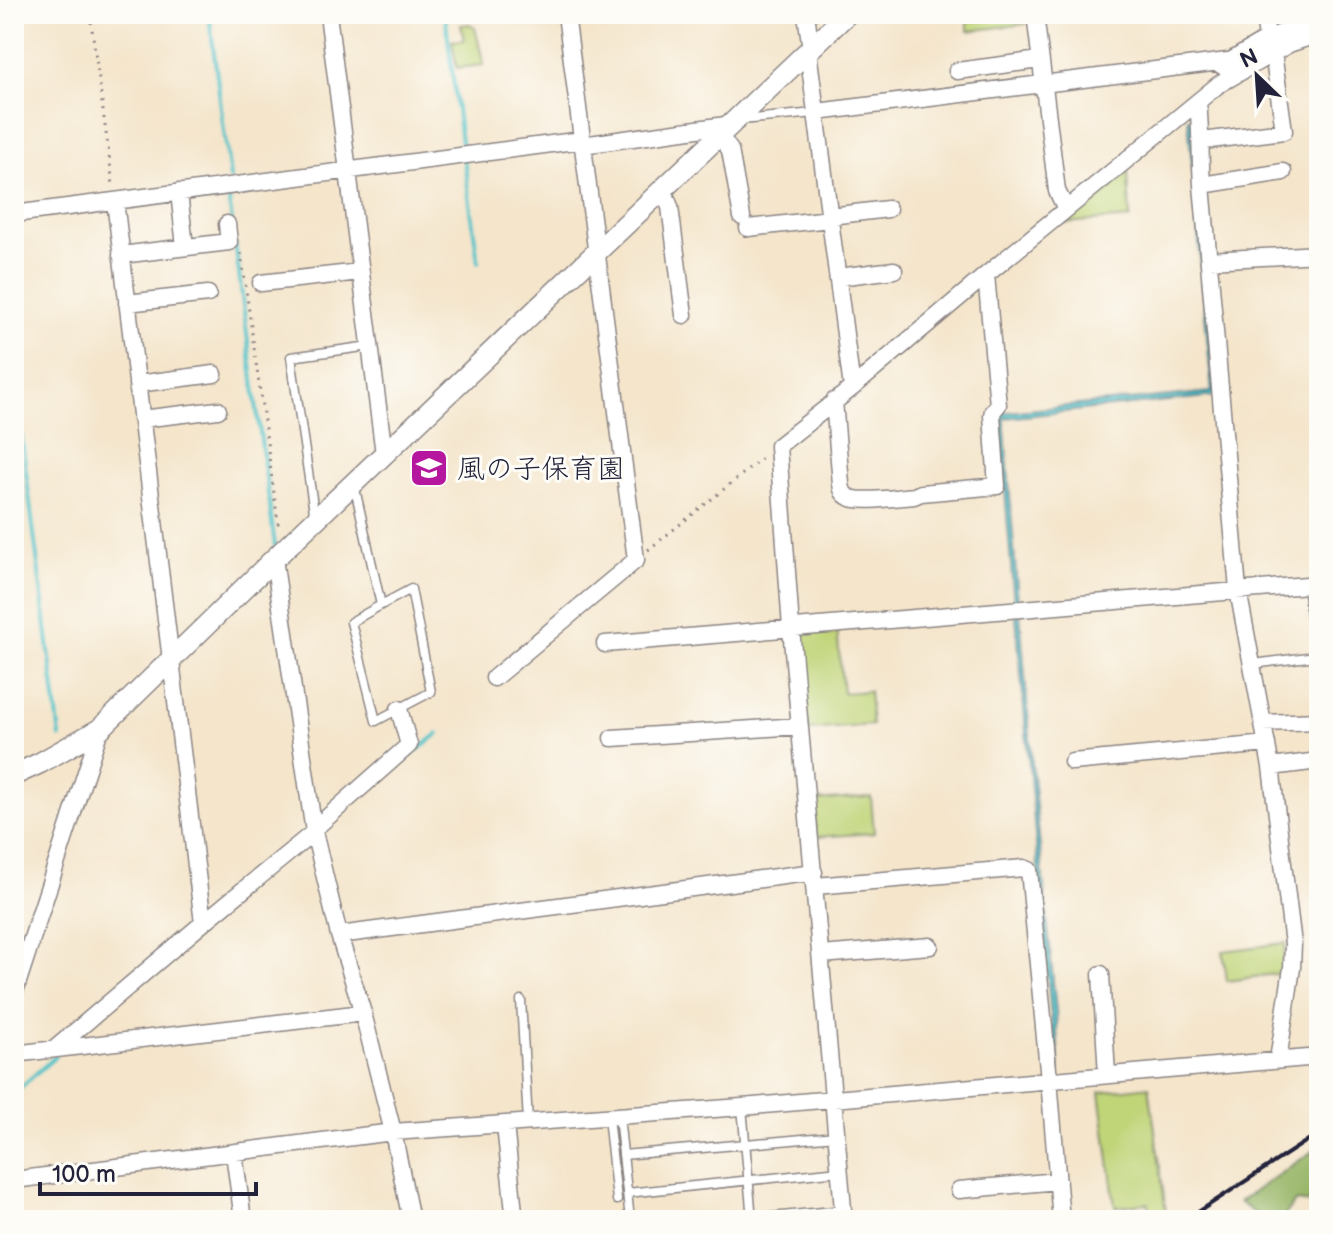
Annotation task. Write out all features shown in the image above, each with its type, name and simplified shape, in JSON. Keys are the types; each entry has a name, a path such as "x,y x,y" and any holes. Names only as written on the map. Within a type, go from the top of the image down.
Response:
{"street":[{"path":"328,14 384,454"},
{"path":"494,678 636,560 566,14"},
{"path":"806,14 852,388"},
{"path":"14,775 100,729 278,555 847,14"},
{"path":"1035,14 1057,191 1066,209"},
{"path":"1202,141 1284,131 1264,14"},
{"path":"844,1215 791,628 778,446 1218,85 1270,46 1319,18"},
{"path":"817,112 1228,61 1270,46 1289,44 1319,34"},
{"path":"957,71 1040,60"},
{"path":"1218,85 1216,72 1228,61"},
{"path":"1198,102 1202,141 1199,149 1238,590 1271,767 1293,955 1278,1060"},
{"path":"14,214 347,170 730,127"},
{"path":"730,127 730,150 745,222 830,218 888,209"},
{"path":"1202,185 1283,172"},
{"path":"663,189 670,207 684,315"},
{"path":"179,192 185,247"},
{"path":"115,201 203,923"},
{"path":"121,255 229,242 227,224"},
{"path":"1209,260 1319,254"},
{"path":"838,277 894,270"},
{"path":"261,283 360,272"},
{"path":"834,401 841,484 848,497 859,500 914,496 997,486 992,415 998,405 986,275"},
{"path":"127,303 208,294"},
{"path":"137,384 214,374"},
{"path":"141,419 218,410"},
{"path":"278,555 314,831 393,1132 411,1220"},
{"path":"605,644 1313,584"},
{"path":"57,1047 314,831 409,745 399,709"},
{"path":"1263,723 1319,721"},
{"path":"612,738 800,726"},
{"path":"14,994 100,729"},
{"path":"1072,762 1267,744"},
{"path":"1271,767 1319,761"},
{"path":"339,935 814,879 1024,868 1029,870 1061,1220"},
{"path":"821,955 930,946"},
{"path":"1101,974 1107,1075"},
{"path":"14,1054 363,1013"},
{"path":"14,1180 393,1132 742,1107 1319,1057"},
{"path":"505,1125 514,1212"},
{"path":"234,1153 243,1220"},
{"path":"959,1190 1058,1181"}],"lane":[{"path":"730,127 817,112"},
{"path":"315,520 291,357 370,346"},
{"path":"354,483 381,605"},
{"path":"1252,664 1316,656 1313,584"},
{"path":"411,589 431,692 376,721 351,622 381,605 411,589"},
{"path":"521,1000 528,1123"},
{"path":"742,1107 752,1219"},
{"path":"613,1116 623,1155 630,1220"},
{"path":"613,1116 617,1200"},
{"path":"623,1155 836,1136"},
{"path":"627,1193 839,1171"},
{"path":"739,1220 844,1215"}],"path":[{"path":"90,14 115,201"},
{"path":"240,246 278,555"},
{"path":"636,560 778,446"}],"green space":[{"path":"968,14 1024,14 1026,24 968,31"},
{"path":"470,24 475,28 484,65 457,68 452,41 464,40 461,25"},
{"path":"1128,172 1130,218 1064,223"},
{"path":"837,629 843,693 869,691 872,725 808,730 800,633"},
{"path":"871,797 874,833 816,837 814,801"},
{"path":"1286,943 1281,973 1227,981 1223,951"},
{"path":"1149,1086 1167,1220 1151,1220 1149,1203 1115,1207 1100,1092"},
{"path":"1319,1147 1319,1204 1296,1201 1281,1220 1264,1220 1239,1202"}],"water":[{"path":"1188,118 1193,118 1215,396 1004,418 1018,602 1014,602 999,413 1212,392"},
{"path":"1020,614 1056,1012 1059,1072 1056,1073 1016,615"}],"waterway":[{"path":"209,14 230,178"},
{"path":"445,14 462,150"},
{"path":"464,159 478,262"},
{"path":"228,193 232,222"},
{"path":"235,243 275,546"},
{"path":"14,378 60,737"},
{"path":"392,770 438,734"},
{"path":"14,1093 56,1056"}],"railway":[{"path":"1186,1220 1319,1133"}],"place":[{"name":"風の子保育園","path":"429,468"}]}
